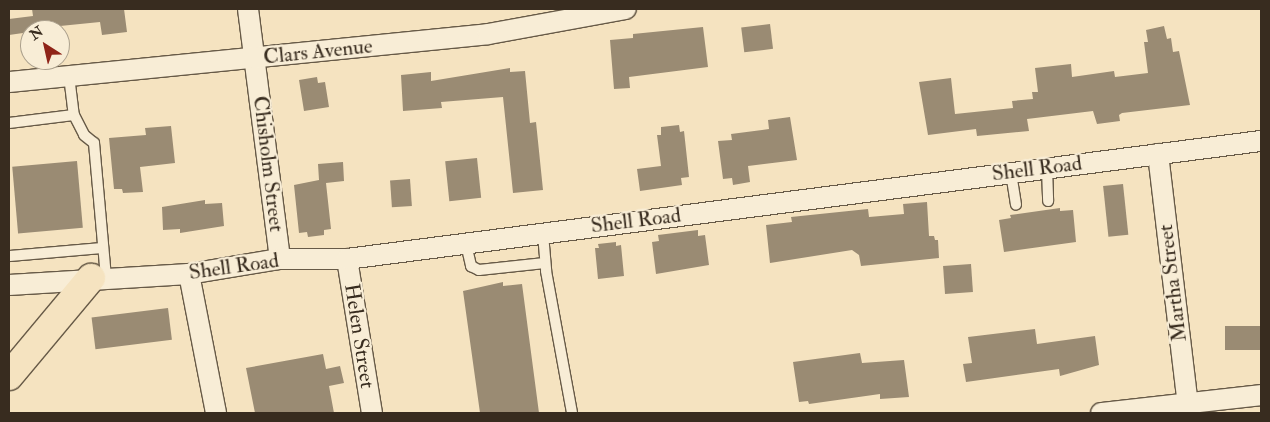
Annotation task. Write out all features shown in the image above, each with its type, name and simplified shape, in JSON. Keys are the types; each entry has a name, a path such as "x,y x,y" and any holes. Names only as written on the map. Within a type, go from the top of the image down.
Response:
{"main road":[{"path":"9,376 99,278"}],"street":[{"name":"Chisholm Street","path":"248,9 280,259"},
{"name":"Clars Avenue","path":"9,82 254,59 488,34 569,13 626,9"},
{"name":"Shell Road","path":"9,285 189,274 280,259 346,259 1261,141"},
{"name":"Martha Street","path":"1158,154 1188,408"},
{"name":"Helen Street","path":"346,259 372,413"},
{"path":"189,274 216,413"},
{"path":"1101,413 1188,408 1261,395"}],"lane":[{"path":"69,76 74,115 84,135 94,143 102,248 99,278"},
{"path":"9,122 74,115"},
{"path":"1046,168 1048,201"},
{"path":"1011,173 1016,205"},
{"path":"543,234 545,263 572,413"},
{"path":"466,244 471,266 479,270 545,263"},
{"path":"9,256 102,248"}],"building":[{"path":"32,9 124,9 127,32 102,35 100,22 70,25 70,20 20,20 20,33 9,35 9,19 33,16"},
{"path":"770,24 773,49 744,52 741,28"},
{"path":"1164,26 1167,39 1171,38 1173,52 1179,51 1190,105 1122,113 1119,115 1120,121 1097,124 1093,111 1027,119 1029,131 977,136 976,129 928,135 919,82 951,78 955,114 1013,108 1012,101 1033,99 1032,92 1038,92 1035,68 1071,64 1072,77 1114,71 1115,77 1148,73 1144,42 1148,42 1146,30"},
{"path":"703,27 708,67 629,77 630,88 614,89 610,40 633,38 633,34"},
{"path":"510,68 510,72 525,71 530,123 536,122 543,190 513,193 503,97 441,102 442,108 403,111 401,75 431,72 431,81"},
{"path":"317,77 318,83 325,82 329,107 304,111 299,80"},
{"path":"790,117 797,160 748,166 750,182 733,185 732,178 723,179 718,141 732,140 731,134 769,129 768,120"},
{"path":"679,125 680,132 684,131 689,177 681,178 682,185 640,191 637,169 661,166 657,135 661,135 661,127"},
{"path":"171,126 175,163 140,167 143,192 123,193 122,189 114,189 109,138 146,135 145,128"},
{"path":"477,158 481,198 449,201 445,161"},
{"path":"77,161 83,228 18,233 12,167"},
{"path":"343,162 344,181 326,183 331,229 324,230 324,235 308,237 307,232 299,233 294,185 319,180 318,164"},
{"path":"410,179 412,206 392,207 390,180"},
{"path":"1123,184 1128,235 1108,237 1103,186"},
{"path":"205,200 205,204 222,203 224,226 180,233 180,229 163,230 162,207"},
{"path":"927,202 929,236 934,236 935,240 938,240 939,258 861,266 859,255 852,250 770,263 766,225 792,222 791,217 868,209 869,217 904,214 903,204"},
{"path":"1060,208 1060,211 1073,210 1076,242 1004,252 999,220 1011,218 1010,215"},
{"path":"698,230 698,236 705,235 709,265 656,274 652,242 659,241 658,235"},
{"path":"616,242 616,246 621,245 624,276 598,279 595,248 599,248 598,244"},
{"path":"971,264 973,292 945,294 943,266"},
{"path":"503,282 503,286 522,284 539,413 480,413 463,291"},
{"path":"168,308 172,340 95,349 92,317"},
{"path":"1225,326 1261,326 1261,350 1225,350"},
{"path":"1035,329 1037,344 1095,336 1099,365 1060,376 1059,369 966,382 963,364 972,363 968,337"},
{"path":"860,353 862,363 904,360 909,397 880,399 880,394 809,404 808,401 799,402 793,362"},
{"path":"323,354 326,369 340,366 344,383 329,386 334,413 255,413 246,368"}]}
